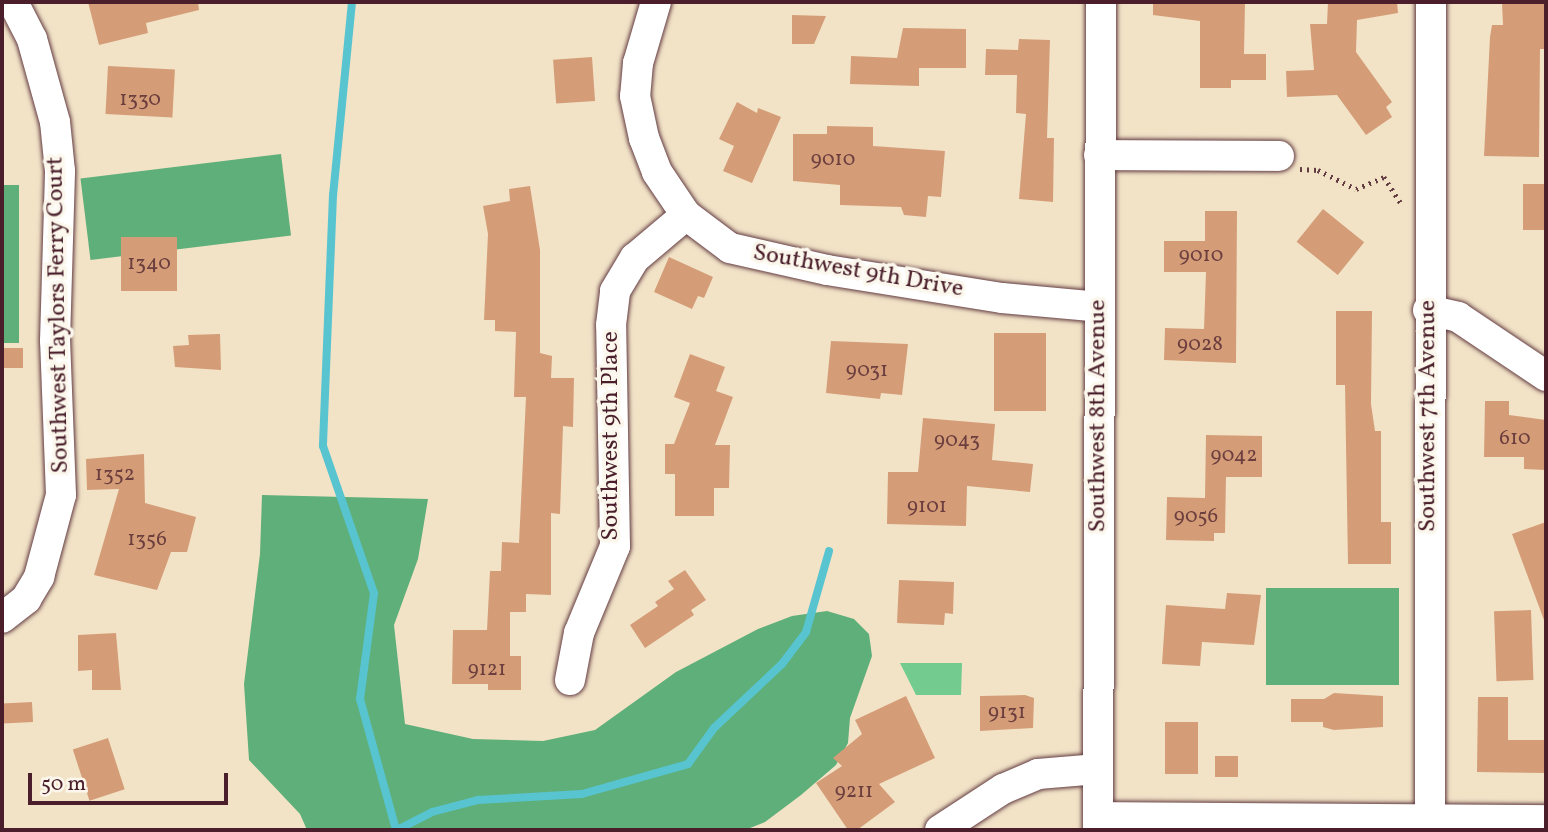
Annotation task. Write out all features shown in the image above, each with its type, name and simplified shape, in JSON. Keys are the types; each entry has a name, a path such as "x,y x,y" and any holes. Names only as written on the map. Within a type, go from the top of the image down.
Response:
{"street":[{"name":"Southwest Taylors Ferry Court","path":"2,618 26,599 39,577 61,495 55,341 60,171 55,122 32,39 13,2"},
{"name":"Southwest 9th Drive","path":"656,2 638,63 635,96 657,172 686,215 730,248 827,270 1002,298 1100,307"},
{"name":"Southwest 8th Avenue","path":"1098,824 1101,2"},
{"name":"Southwest 7th Avenue","path":"1430,825 1428,310 1432,2"},
{"path":"1100,155 1279,156"},
{"name":"Southwest 9th Place","path":"570,680 579,633 615,546 613,299 623,273 635,258 686,215"},
{"path":"1428,310 1458,317 1546,376"},
{"path":"940,830 1003,789 1038,774 1098,769"},
{"path":"1098,824 1430,825 1546,820"}],"path":[{"path":"1279,156 1295,167 1318,170 1350,188 1380,177 1388,181"}],"green space":[{"path":"281,154 291,235 90,260 81,179"},
{"path":"2,185 19,185 19,343 2,343"},
{"path":"262,495 428,499 418,559 394,625 405,724 473,739 543,741 595,730 676,672 758,629 792,616 827,611 854,619 869,634 872,656 850,718 848,743 836,765 801,795 765,822 745,830 307,830 300,814 249,760 244,684 260,554"},
{"path":"1266,588 1399,588 1399,685 1266,685"},
{"path":"900,663 962,663 961,695 916,695"}],"building":[{"path":"88,2 198,2 199,10 146,23 148,33 99,45"},
{"path":"1153,2 1245,2 1244,54 1266,54 1266,80 1231,80 1231,88 1200,88 1200,21 1153,15"},
{"path":"1328,2 1397,2 1398,13 1357,20 1356,52 1392,102 1386,107 1392,117 1366,135 1337,95 1287,97 1286,71 1314,70 1310,24 1327,24"},
{"path":"1546,2 1546,49 1540,49 1539,157 1484,156 1490,37 1492,25 1503,25 1502,3"},
{"path":"792,15 826,16 814,44 792,44"},
{"path":"903,28 966,29 966,68 919,68 919,86 850,84 851,56 897,58"},
{"path":"1019,39 1050,40 1047,138 1054,138 1053,202 1019,199 1026,114 1016,113 1017,75 985,75 986,49 1018,50"},
{"path":"592,57 595,101 556,104 553,60"},
{"path":"108,66 175,70 172,117 105,114"},
{"path":"737,102 757,113 758,108 781,117 752,183 723,171 734,146 719,139"},
{"path":"827,126 873,127 873,146 945,151 941,197 928,196 926,217 904,215 901,207 840,205 840,185 793,181 793,134 827,134"},
{"path":"1523,184 1546,184 1546,230 1523,230"},
{"path":"530,186 540,250 540,353 552,356 551,378 574,378 573,427 563,426 560,514 551,513 551,595 526,594 526,612 510,612 510,656 521,656 521,690 488,690 488,684 452,684 453,630 487,630 490,571 501,571 502,542 519,543 526,397 514,397 516,332 495,331 495,320 484,320 488,234 483,206 510,201 509,189"},
{"path":"1323,209 1364,242 1338,275 1297,242"},
{"path":"1205,211 1237,211 1236,363 1164,360 1165,328 1204,329 1206,272 1164,272 1164,241 1205,241"},
{"path":"121,237 177,237 177,291 121,291"},
{"path":"669,257 713,277 704,298 698,296 692,309 654,292"},
{"path":"1336,311 1372,311 1371,404 1375,431 1381,431 1381,522 1391,522 1391,564 1348,564 1345,385 1336,385"},
{"path":"994,333 1046,333 1046,411 994,411"},
{"path":"220,334 221,370 175,367 173,346 189,345 188,335"},
{"path":"831,341 908,344 902,395 881,393 880,399 826,393"},
{"path":"2,348 23,348 23,368 2,368"},
{"path":"690,354 725,367 716,391 733,397 715,445 730,445 729,488 714,488 714,516 675,516 675,474 665,474 665,444 674,444 690,403 674,397"},
{"path":"1485,401 1509,401 1509,415 1546,420 1546,470 1524,469 1524,457 1484,457"},
{"path":"923,418 995,424 992,460 1033,464 1030,492 967,486 966,526 887,524 888,472 918,472"},
{"path":"1206,435 1262,436 1262,477 1226,477 1225,533 1214,533 1214,541 1166,540 1167,497 1205,498"},
{"path":"144,454 145,503 196,517 187,552 171,552 157,590 94,575 119,489 87,490 86,459"},
{"path":"1546,522 1546,620 1544,620 1512,534"},
{"path":"685,570 706,600 691,610 694,615 645,648 630,625 658,606 655,602 674,589 668,581"},
{"path":"899,580 954,582 953,614 945,613 944,625 897,623"},
{"path":"1227,593 1261,595 1254,645 1202,642 1200,666 1162,664 1166,605 1225,609"},
{"path":"1531,610 1533,680 1496,681 1494,611"},
{"path":"116,633 121,690 92,690 92,670 78,671 78,635"},
{"path":"1334,693 1383,696 1383,727 1334,730 1323,727 1323,722 1291,722 1291,699 1324,699"},
{"path":"1025,695 1034,698 1033,728 980,731 980,696"},
{"path":"906,696 935,758 879,784 895,802 857,830 848,830 816,783 842,766 833,758 862,734 855,720"},
{"path":"1478,697 1508,697 1508,740 1546,740 1546,773 1477,772"},
{"path":"32,702 33,722 3,724 2,704"},
{"path":"1165,722 1198,722 1198,774 1165,774"},
{"path":"108,738 125,789 89,801 73,749"},
{"path":"1215,756 1238,756 1238,777 1215,777"}],"waterway":[{"path":"352,2 333,195 323,446 374,593 360,699 396,830"},
{"path":"397,830 432,812 478,800 582,794 688,764 714,728 782,664 806,632 829,551"}]}
